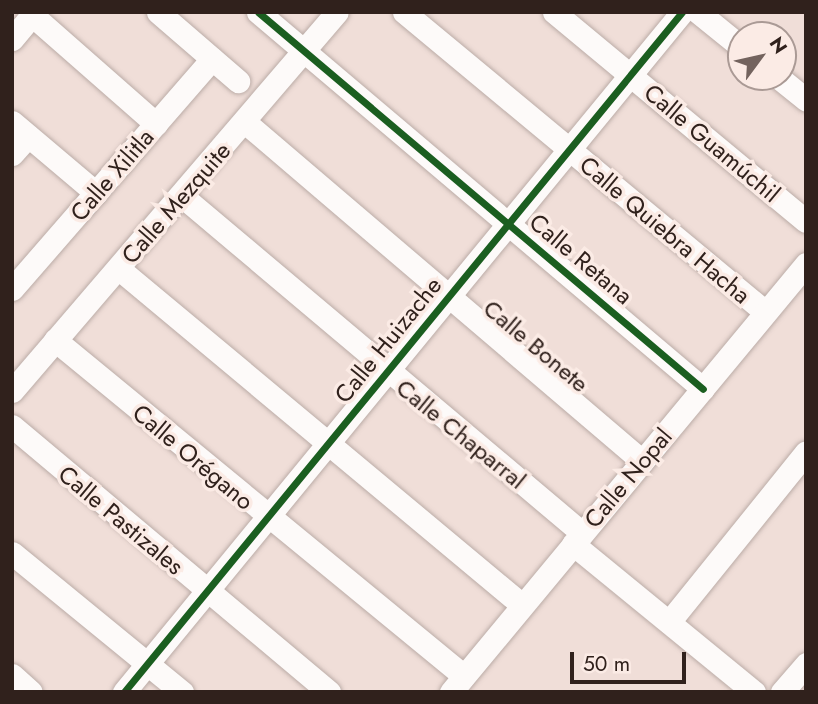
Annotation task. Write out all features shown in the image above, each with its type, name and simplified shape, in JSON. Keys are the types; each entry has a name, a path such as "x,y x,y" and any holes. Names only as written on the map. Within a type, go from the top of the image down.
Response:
{"street":[{"path":"158,12 238,81"},
{"name":"Calle Retana","path":"258,12 703,389"},
{"name":"Calle Mezquite","path":"12,391 246,123 337,12"},
{"name":"Calle Quiebra Hacha","path":"404,12 765,313"},
{"name":"Calle Guamúchil","path":"554,12 806,221"},
{"name":"Calle Huizache","path":"124,692 388,374 447,297 682,12"},
{"path":"698,12 727,36"},
{"path":"12,38 34,14 156,124"},
{"name":"Calle Xilitla","path":"12,289 212,59"},
{"name":"Calle Bonete","path":"246,123 642,461"},
{"path":"12,154 20,129 96,194"},
{"name":"Calle Chaparral","path":"182,196 578,538 669,622 754,692"},
{"name":"Calle Nopal","path":"457,684 806,264"},
{"path":"118,268 522,605"},
{"name":"Calle Orégano","path":"55,340 457,684"},
{"name":"Calle Pastizales","path":"12,426 206,593 330,692"},
{"path":"669,622 806,452"},
{"path":"12,553 182,692"},
{"path":"782,692 806,664"},
{"path":"12,675 31,692"}],"cycle path":[{"path":"258,12 703,389"},
{"path":"124,692 682,12"}]}
